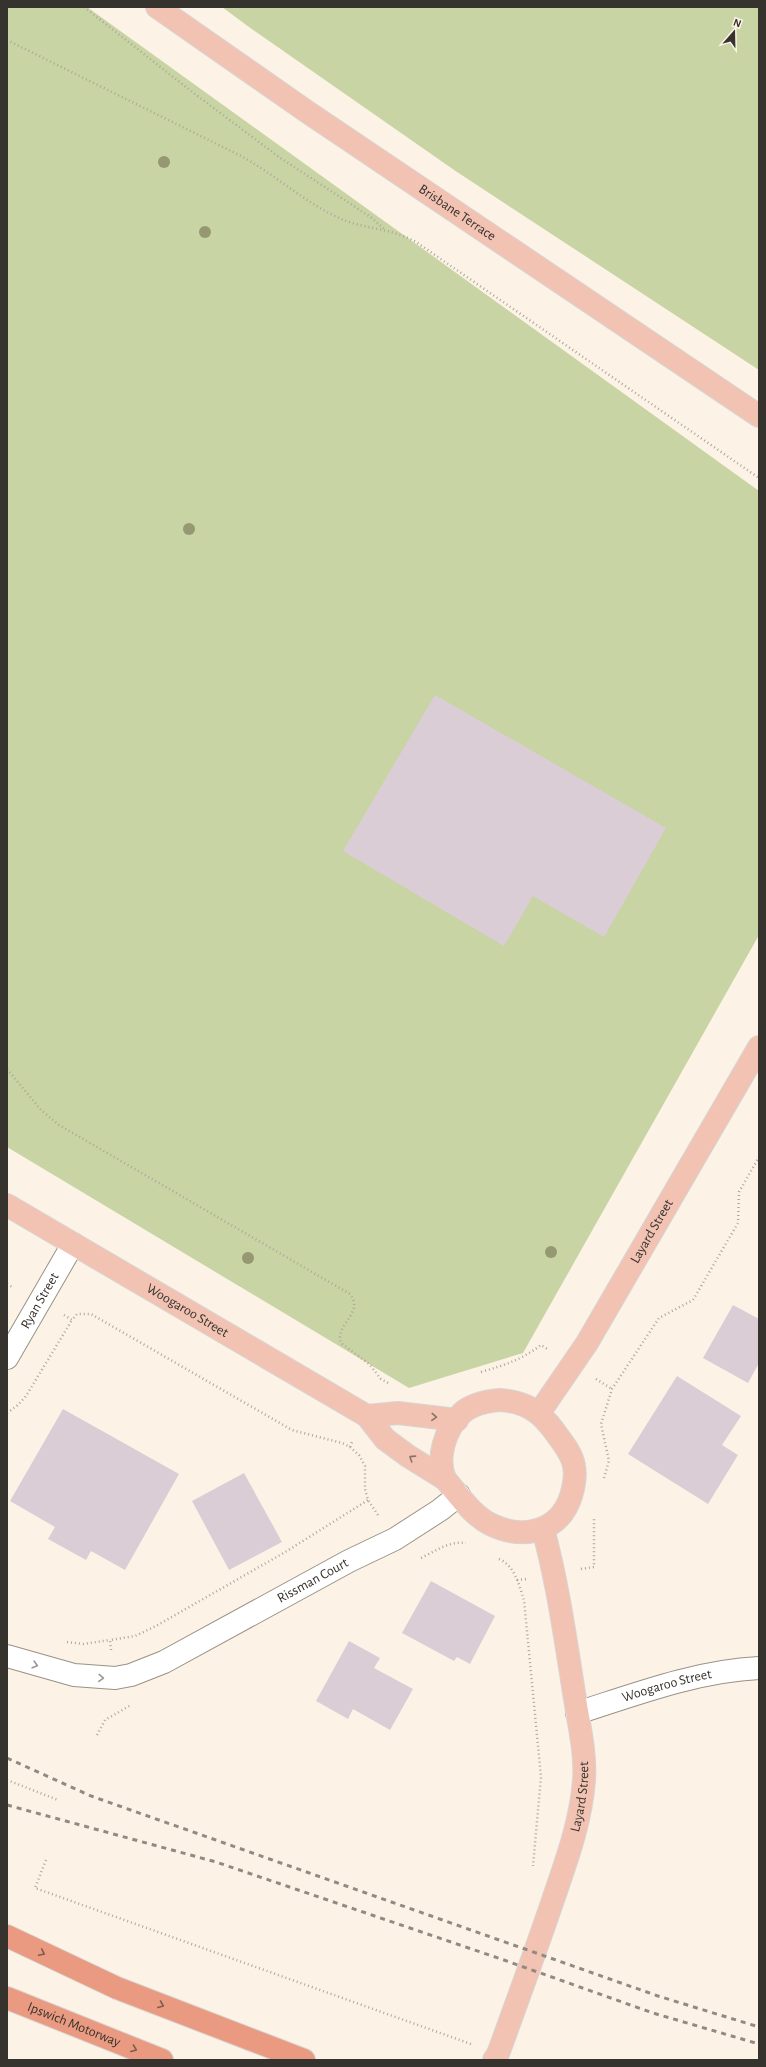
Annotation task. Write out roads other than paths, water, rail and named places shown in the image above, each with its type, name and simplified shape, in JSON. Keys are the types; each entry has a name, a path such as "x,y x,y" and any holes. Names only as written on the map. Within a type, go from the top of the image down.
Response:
{"highway":[{"path":"7,1936 117,1988 304,2060"},
{"name":"Ipswich Motorway","path":"7,1998 162,2060"}],"main road":[{"name":"Brisbane Terrace","path":"156,7 306,111 759,416"},
{"name":"Layard Street","path":"540,1413 587,1343 759,1047"},
{"name":"Woogaroo Street","path":"7,1206 367,1416 385,1439 452,1487"},
{"path":"490,1401 512,1401 540,1413 571,1456 575,1476 573,1488 565,1509 555,1522 543,1529 531,1533 519,1533 499,1528 479,1517 452,1487 442,1471 441,1454 447,1437 457,1420 463,1413 472,1407 490,1401"},
{"path":"367,1416 398,1413 457,1420"},
{"name":"Layard Street","path":"497,2058 571,1846 580,1811 584,1779 577,1713 553,1574 543,1529"}],"street":[{"name":"Ryan Street","path":"7,1358 73,1244"},
{"name":"Rissman Court","path":"7,1656 63,1673 115,1678 130,1675 164,1662 349,1561 395,1540 440,1510 452,1487"},
{"name":"Woogaroo Street","path":"577,1713 693,1678 729,1670 759,1668"}],"railway":[{"path":"7,1758 91,1796 658,1996 759,2027"},
{"path":"7,1805 216,1862 501,1959 653,2013 759,2044"}]}
